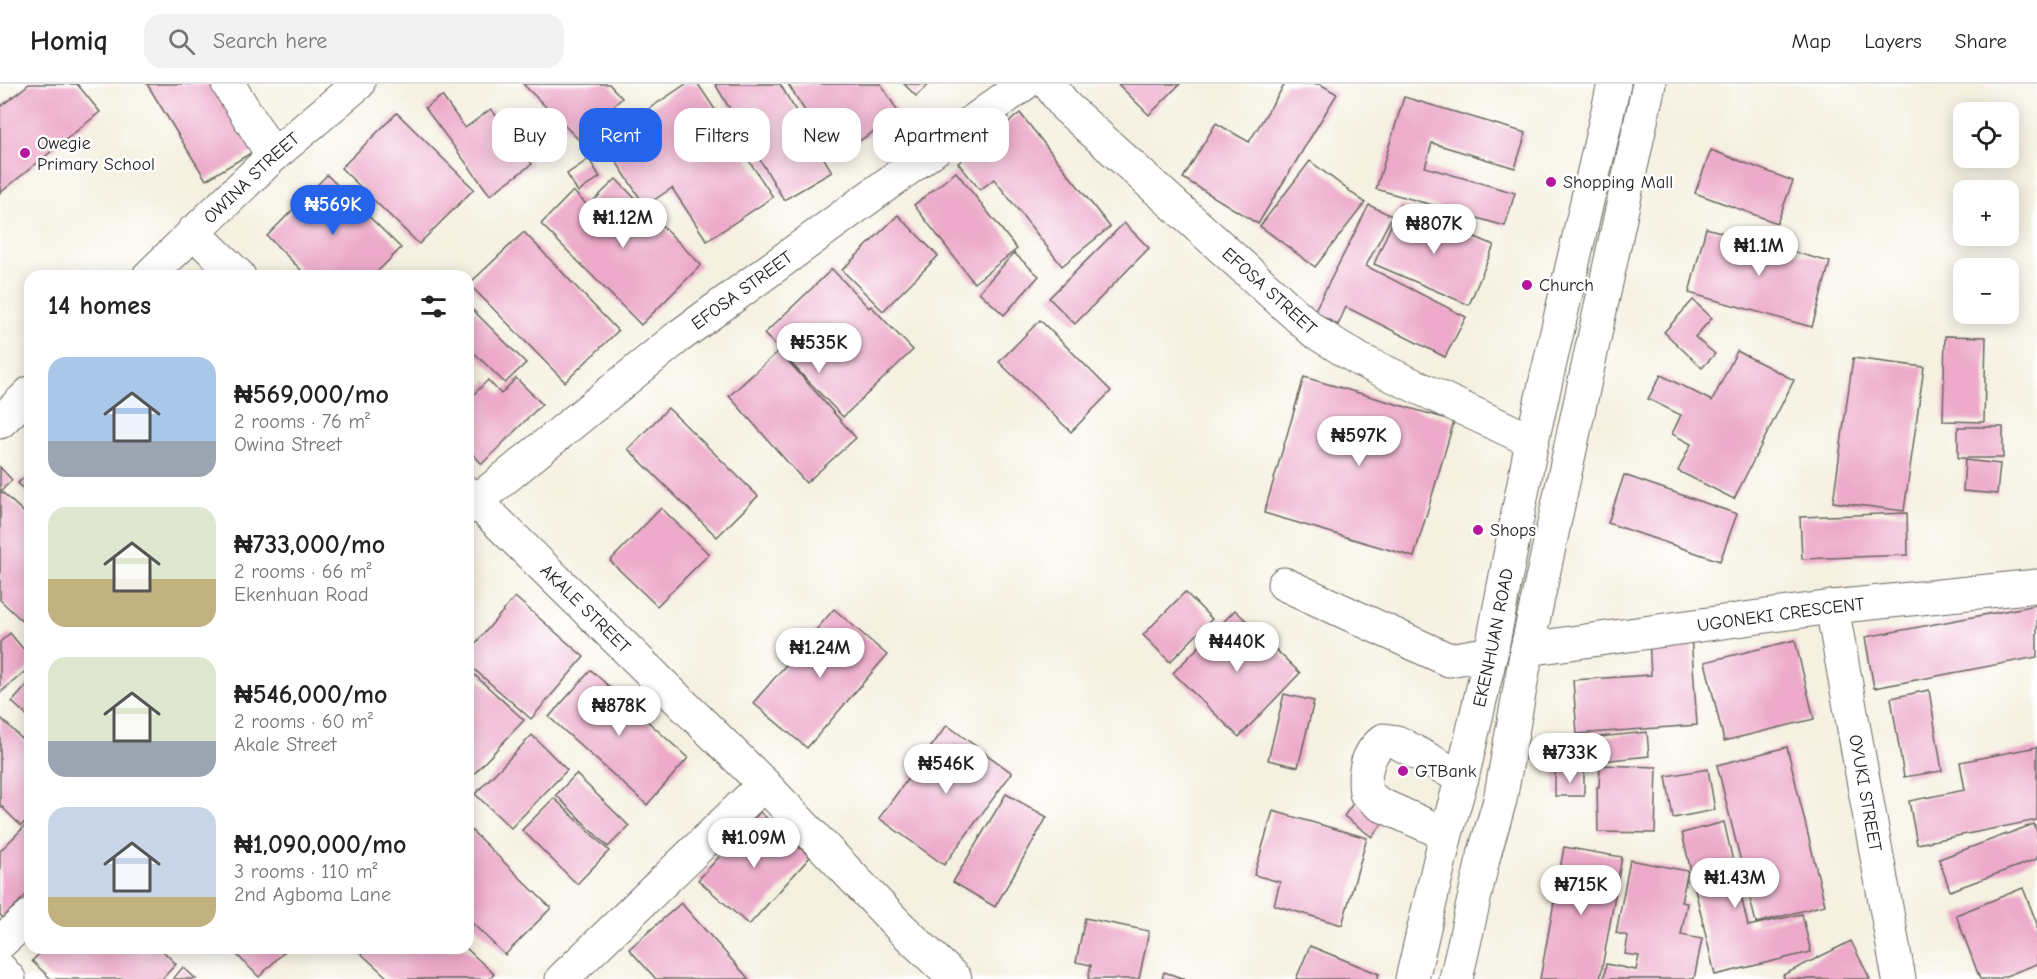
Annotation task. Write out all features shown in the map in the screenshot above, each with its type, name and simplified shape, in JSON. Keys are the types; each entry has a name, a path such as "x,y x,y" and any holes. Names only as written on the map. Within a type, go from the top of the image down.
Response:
{"street":[{"path":"228,84 273,156"},
{"name":"OWINA STREET","path":"154,270 273,156 358,84"},
{"name":"EFOSA STREET","path":"474,497 678,338 1024,84"},
{"name":"EFOSA STREET","path":"1049,84 1066,107 1315,332 1360,360 1532,441"},
{"name":"EKENHUAN ROAD","path":"1412,979 1491,653 1532,441 1614,84"},
{"name":"EKENHUAN ROAD","path":"1456,979 1484,855 1500,800 1527,649 1649,84"},
{"path":"193,232 233,270"},
{"path":"0,422 24,399"},
{"name":"AKALE STREET","path":"474,504 764,784 900,927 955,979"},
{"path":"1284,584 1449,660 1491,653"},
{"name":"UGONEKI CRESCENT","path":"1527,649 1832,607 2037,586"},
{"name":"OYUKI STREET","path":"1832,607 1899,979"},
{"path":"1446,834 1379,804 1366,793 1363,776 1373,748 1384,740 1397,742 1462,778"},
{"path":"562,979 764,784"},
{"path":"0,943 24,921"},
{"path":"0,969 9,979"}],"building":[{"name":"Owegie Primary School","path":"29,84 77,84 100,112 0,193 0,107"},
{"name":"Owegie Primary School","path":"147,84 215,84 256,150 206,180"},
{"path":"523,84 609,84 622,98 612,108 579,108 579,140 567,128 567,108 547,108"},
{"path":"686,84 698,84 714,108 674,108 674,162 750,162 773,197 707,241 672,188 645,206 616,162 662,162 662,108 650,108"},
{"path":"715,84 780,84 794,108 782,108 782,162 826,162 832,172 784,200 761,162 770,162 770,108 729,108"},
{"path":"788,84 881,84 896,108 873,108 873,132 861,140 861,108 803,108"},
{"path":"904,84 929,84 916,96"},
{"path":"1118,84 1180,84 1149,115"},
{"path":"1285,84 1320,84 1337,94 1258,224 1183,178 1216,123 1249,142"},
{"path":"442,96 465,128 491,109 492,162 531,162 532,164 490,195 425,108"},
{"path":"1404,97 1526,133 1515,168 1432,143 1425,167 1515,193 1505,226 1376,189"},
{"path":"397,113 474,189 419,244 341,168"},
{"path":"1020,113 1110,227 1062,266 994,179 980,190 958,163 1009,162 1009,122"},
{"path":"1711,150 1793,181 1777,223 1695,193"},
{"path":"1310,161 1365,203 1315,267 1260,226"},
{"path":"585,162 591,162 600,177 578,192 567,174"},
{"path":"956,172 1017,249 974,283 914,205"},
{"path":"327,175 401,248 379,270 301,270 267,236"},
{"path":"616,179 701,265 641,325 541,224 573,191 588,206"},
{"path":"1369,205 1392,216 1366,266 1466,317 1445,357 1346,307 1338,325 1314,312"},
{"path":"1400,205 1494,245 1469,305 1374,264"},
{"path":"898,215 938,256 883,311 842,270"},
{"path":"1124,223 1149,248 1075,324 1049,298"},
{"path":"1706,228 1830,262 1812,327 1689,293"},
{"path":"524,232 618,331 565,382 474,289 474,279"},
{"path":"1014,253 1039,276 1004,315 979,292"},
{"path":"832,269 913,350 843,417 782,354 856,438 806,483 729,396 780,350 764,334"},
{"path":"1693,300 1712,318 1695,337 1715,354 1702,368 1664,332"},
{"path":"474,311 526,363 505,383 474,353"},
{"path":"1040,320 1111,391 1071,432 999,362"},
{"path":"1945,336 1986,337 1984,422 1943,421"},
{"path":"1737,351 1794,380 1734,499 1678,471 1691,444 1672,434 1681,415 1648,399 1661,375 1712,401"},
{"path":"1853,358 1924,367 1904,511 1833,502"},
{"path":"1304,377 1454,421 1414,557 1264,513"},
{"path":"516,378 542,404 482,464 474,455 474,394 488,380 501,394"},
{"path":"668,408 758,496 717,537 628,449"},
{"path":"1958,427 2003,427 2003,458 1958,458"},
{"path":"1965,460 2000,464 1997,494 1963,491"},
{"path":"0,467 12,480 0,492"},
{"path":"1624,475 1737,514 1720,561 1608,523"},
{"path":"24,478 24,490 18,483"},
{"path":"2,492 24,512 24,622 0,600 0,494"},
{"path":"661,508 709,554 657,606 610,561"},
{"path":"1907,513 1908,555 1802,559 1800,517"},
{"path":"1185,592 1212,619 1170,662 1143,635"},
{"path":"515,597 584,657 531,719 474,669 474,645"},
{"path":"2037,605 2037,657 1874,688 1865,637"},
{"path":"834,609 887,655 807,748 753,703"},
{"path":"1235,610 1300,673 1239,737 1173,673"},
{"path":"10,633 24,650 24,672 0,693 0,642"},
{"path":"1691,636 1697,725 1577,734 1573,680 1651,675 1649,639"},
{"path":"1795,640 1814,719 1724,741 1705,662"},
{"path":"591,670 688,758 647,805 549,717"},
{"path":"474,674 524,720 474,774"},
{"path":"24,689 24,713 12,702"},
{"path":"1929,690 1942,771 1904,777 1891,698"},
{"path":"1284,694 1314,701 1298,767 1268,760"},
{"path":"0,717 24,741 24,823 21,826 0,805"},
{"path":"947,725 1012,773 944,865 879,818"},
{"path":"1647,732 1649,756 1553,766 1551,742"},
{"path":"532,735 567,770 511,828 475,794"},
{"path":"1787,747 1825,905 1756,923 1717,765"},
{"path":"2037,747 2037,820 1917,844 1909,801 1965,790 1960,762"},
{"path":"1600,765 1657,767 1655,833 1598,832 1597,787 1599,787"},
{"path":"1708,769 1715,810 1673,818 1666,776"},
{"path":"1584,771 1584,796 1555,796 1555,772"},
{"path":"576,774 629,826 608,847 556,795"},
{"path":"1006,794 1047,817 995,907 953,882"},
{"path":"554,798 609,851 577,884 522,830"},
{"path":"1354,802 1383,823 1372,837 1344,816"},
{"path":"1273,811 1367,838 1342,925 1274,905 1280,882 1254,875"},
{"path":"760,812 810,857 749,925 698,880"},
{"path":"1724,822 1748,926 1802,914 1811,952 1715,975 1682,833"},
{"path":"2034,824 2037,833 2037,859 1950,891 1939,859"},
{"path":"24,827 24,897 3,918 0,915 0,851"},
{"path":"474,833 551,908 505,955 474,925"},
{"path":"1564,847 1622,857 1600,979 1540,979"},
{"path":"1630,860 1688,871 1681,902 1687,903 1681,935 1702,939 1694,979 1604,979 1606,964 1636,970 1639,956 1625,954 1628,936 1616,933"},
{"path":"2023,888 2037,924 2037,964 1998,979 1980,979 1956,915"},
{"path":"681,903 749,979 656,979 629,949"},
{"path":"1085,918 1149,931 1139,979 1088,979 1091,965 1076,962"},
{"path":"1851,941 1870,979 1785,979 1783,975"},
{"path":"1310,946 1379,974 1377,979 1296,979"},
{"path":"39,954 166,954 176,964 162,979 51,979 32,961"},
{"path":"236,954 282,954 259,977"},
{"path":"362,954 472,954 494,974 490,979 389,979"},
{"path":"183,967 196,979 173,979"},
{"path":"1164,972 1185,979 1162,979"}],"place":[{"name":"Owegie Primary School","path":"25,153"},
{"name":"Shopping Mall","path":"1551,182"},
{"name":"Church","path":"1527,285"},
{"name":"Shops","path":"1478,530"},
{"name":"GTBank","path":"1403,771"}]}
